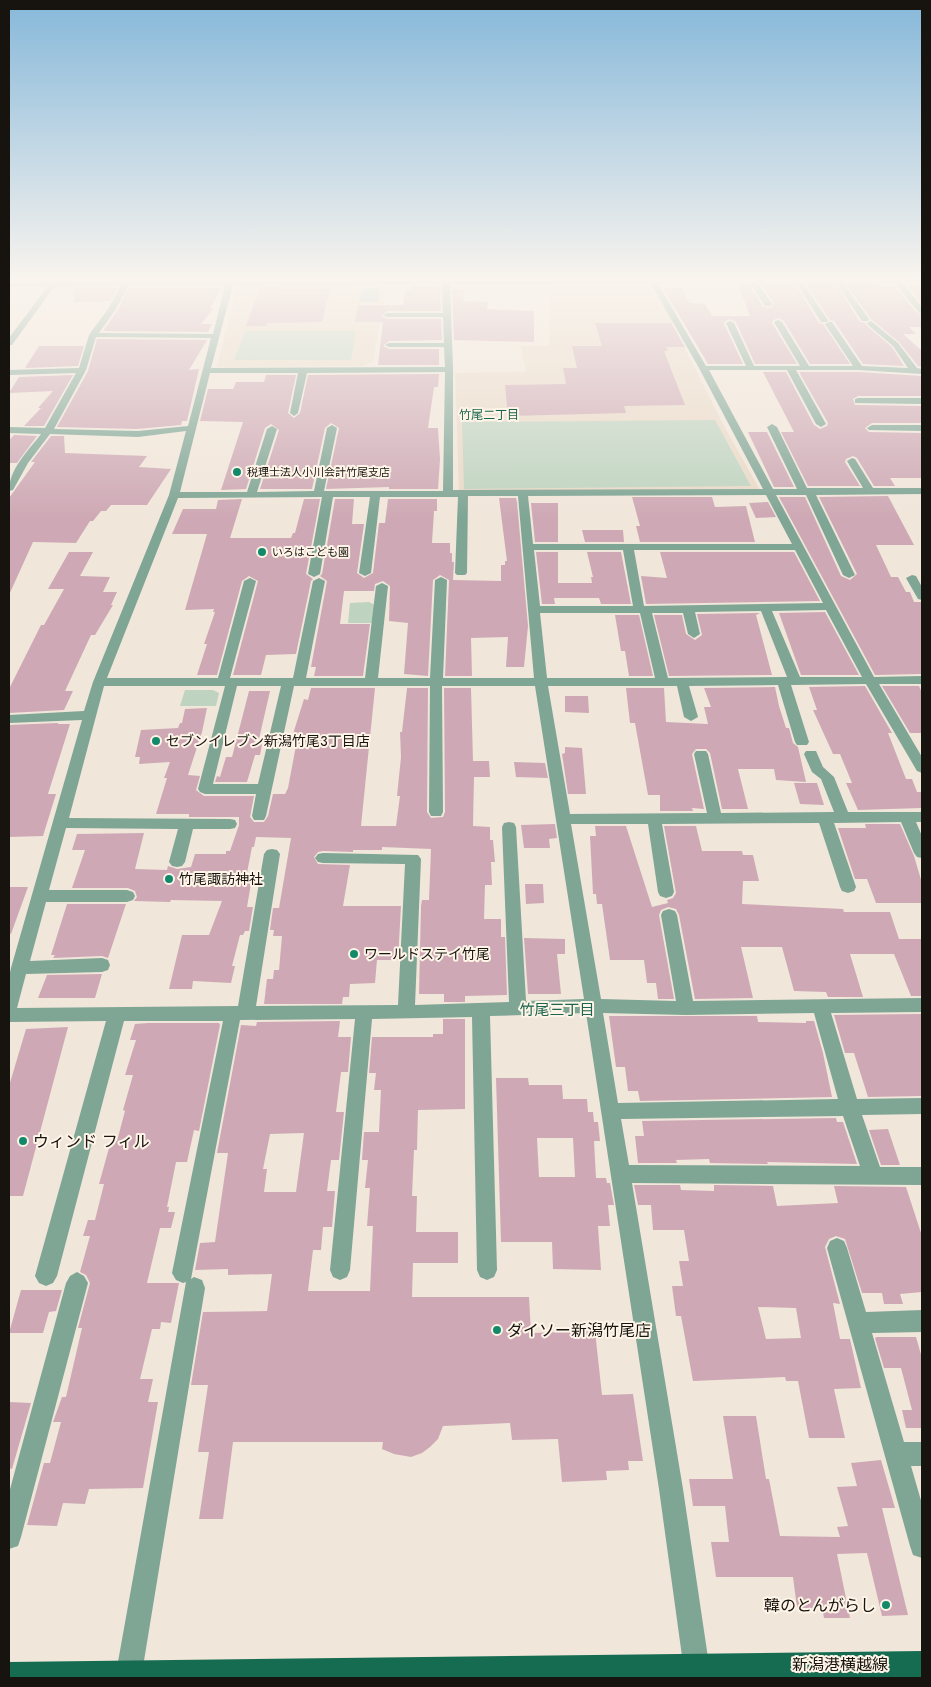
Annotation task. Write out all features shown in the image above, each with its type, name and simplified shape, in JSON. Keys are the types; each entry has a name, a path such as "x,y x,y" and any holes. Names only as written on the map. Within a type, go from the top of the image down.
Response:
{"main road":[{"name":"新潟港横越線","path":"9,1675 696,1672 922,1664"}],"street":[{"path":"9,488 24,462 47,432 82,370 85,361"},
{"path":"9,1006 99,682 174,495 210,361"},
{"path":"448,493 449,361"},
{"path":"699,361 870,680 922,768"},
{"path":"748,361 751,368"},
{"path":"802,361 806,368"},
{"path":"854,361 859,368"},
{"path":"910,361 918,371"},
{"path":"703,368 859,368 918,371"},
{"path":"790,368 821,424"},
{"path":"208,371 449,369"},
{"path":"9,372 82,370"},
{"path":"294,412 303,370"},
{"path":"858,401 922,401"},
{"path":"772,427 849,574"},
{"path":"9,430 138,434 192,428"},
{"path":"259,816 264,789 293,682 317,577 323,494 332,428"},
{"path":"872,428 922,428"},
{"path":"251,495 272,429"},
{"path":"852,461 869,490"},
{"path":"174,495 768,492 806,490 922,491"},
{"path":"523,493 541,682 671,1489 696,1672"},
{"path":"365,573 376,494"},
{"path":"461,573 462,494"},
{"path":"529,547 798,547"},
{"path":"628,547 642,610 662,682"},
{"path":"912,578 922,597"},
{"path":"436,812 436,682 441,580"},
{"path":"250,582 205,789 264,789"},
{"path":"371,682 382,586"},
{"path":"534,609 642,610 831,606"},
{"path":"766,607 789,681 802,742"},
{"path":"688,609 694,634"},
{"path":"99,682 922,680"},
{"path":"682,682 691,717"},
{"path":"9,719 90,715"},
{"path":"701,754 715,818"},
{"path":"811,754 818,769 827,777 844,818"},
{"path":"564,819 922,817"},
{"path":"654,818 666,892"},
{"path":"825,818 848,887"},
{"path":"907,818 922,854"},
{"path":"60,823 230,824"},
{"path":"176,862 187,824"},
{"path":"509,827 518,1009"},
{"path":"129,1673 189,1281 272,854"},
{"path":"323,858 413,859 406,1012"},
{"path":"39,896 127,896"},
{"path":"668,915 686,1008"},
{"path":"19,968 102,965"},
{"path":"9,1015 406,1012 593,1006 686,1008 922,1005"},
{"path":"820,1006 873,1176"},
{"path":"481,1009 487,1270"},
{"path":"340,1270 364,1012"},
{"path":"46,1276 117,1014"},
{"path":"610,1111 922,1106"},
{"path":"620,1174 922,1176"},
{"path":"837,1248 922,1546"},
{"path":"9,1537 77,1282"},
{"path":"858,1323 922,1322"},
{"path":"896,1454 922,1454"}],"shaded area":[{"path":"219,361 373,361 363,366 217,367"},
{"path":"524,361 691,361 724,426 760,490 459,491 455,373 526,372"}],"green space":[{"path":"715,420 751,486 464,489 462,422"},
{"path":"369,602 375,605 373,623 348,623 350,603"},
{"path":"185,690 213,690 219,693 216,706 180,706"}],"building":[{"path":"30,361 80,361 78,366 25,368"},
{"path":"91,361 195,361 189,370 199,369 187,421 182,421 181,425 137,429 57,427 88,371"},
{"path":"378,361 439,361 439,365 378,365"},
{"path":"575,361 668,361 685,405 624,406 626,413 508,416 505,385 566,384 563,368 577,368"},
{"path":"706,361 741,361 743,364 708,364"},
{"path":"754,361 795,361 797,364 755,364"},
{"path":"808,361 848,361 850,364 810,364"},
{"path":"861,361 901,361 904,366 863,364"},
{"path":"914,361 922,361 922,367 918,366"},
{"path":"763,372 786,372 814,425 820,429 827,426 828,423 799,372 859,372 922,376 922,396 858,396 853,399 855,405 922,406 922,423 872,423 865,428 869,432 922,433 922,478 890,478 895,486 874,486 857,458 853,456 846,459 845,462 860,486 808,486 781,432 794,432"},
{"path":"439,374 438,387 434,387 428,428 438,428 440,459 438,489 389,489 389,487 326,489 339,428 331,423 325,428 312,489 260,489 279,430 271,424 265,428 246,489 221,490 243,422 200,421 208,389 233,389 236,382 264,382 266,375 296,375 288,413 294,418 300,413 308,375"},
{"path":"73,375 44,426 24,426 41,408 38,408 53,391 9,393 19,377"},
{"path":"748,432 767,432 794,487 774,487"},
{"path":"14,435 37,436 17,463 9,463 9,440"},
{"path":"51,436 64,436 65,453 147,456 139,467 171,469 147,505 111,505 106,511 101,511 93,521 90,521 76,543 33,542 9,595 9,498 35,462 31,462"},
{"path":"888,496 914,545 876,545 891,577 898,577 906,592 910,592 914,602 922,602 922,674 875,675 779,497 805,497 841,576 850,580 857,574 819,497"},
{"path":"632,497 712,497 715,507 746,506 755,542 640,542 636,526 640,526"},
{"path":"499,498 516,498 517,502 528,626 524,667 506,667 508,637 471,638 472,676 445,676 449,580 440,575 433,580 428,676 404,674 408,623 389,621 390,586 383,581 375,584 374,591 344,591 340,624 370,624 363,676 314,676 316,667 311,667 327,581 320,576 322,574 335,499 354,499 352,524 364,524 357,573 364,578 373,573 379,523 385,523 388,499 437,499 437,511 434,511 432,543 450,543 450,553 452,553 452,562 454,562 453,580 501,581 501,565 505,565 505,561 507,561"},
{"path":"242,499 230,538 291,538 293,533 295,533 304,499 320,499 306,574 313,579 311,581 296,654 266,655 261,675 233,675 258,581 249,576 242,581 217,675 197,675 207,644 204,644 215,612 213,612 214,609 185,610 207,534 172,534 183,509 216,509 218,500"},
{"path":"768,502 776,517 756,518 749,503"},
{"path":"531,503 558,503 558,542 535,542"},
{"path":"582,530 623,530 624,542 585,542"},
{"path":"69,552 93,552 80,576 110,577 103,592 117,592 111,605 113,605 95,635 91,635 65,691 73,691 64,710 9,713 9,689 41,625 44,625 64,589 48,589"},
{"path":"536,552 558,552 558,583 592,583 591,577 593,577 587,552 621,552 631,604 601,604 599,598 554,598 555,604 542,604"},
{"path":"660,552 794,552 820,601 646,604 641,576 667,578"},
{"path":"825,612 859,675 801,675 779,613"},
{"path":"760,613 756,615 772,675 669,676 654,615 682,615 686,634 695,640 702,635 697,614"},
{"path":"615,615 639,615 653,676 629,676 625,651 621,651"},
{"path":"865,686 892,733 888,733 906,779 912,779 917,792 922,792 922,808 858,810 846,783 852,783 840,754 833,754 813,710 817,710 809,687"},
{"path":"882,686 919,686 922,693 922,733 910,733"},
{"path":"775,687 786,728 789,728 793,743 798,747 806,782 776,780 774,769 738,769 748,809 722,809 710,753 706,749 696,749 692,754 704,809 692,808 693,811 660,811 660,795 648,795 635,723 630,723 626,688 664,688 666,722 708,724 704,707 711,707 704,688"},
{"path":"311,688 375,688 361,826 396,826 400,796 397,796 401,757 400,732 402,732 407,688 428,688 427,812 431,818 443,817 445,812 444,688 471,688 473,761 489,761 490,777 474,777 473,826 490,827 490,840 493,840 495,862 491,862 492,885 485,885 484,919 501,919 501,937 505,937 507,995 465,996 465,1002 444,1002 444,994 419,994 421,906 422,900 429,900 431,849 382,847 382,850 353,850 353,852 323,851 318,852 314,857 318,864 350,865 343,906 401,906 398,960 377,960 375,983 350,984 349,997 343,997 342,1004 264,1004 267,979 273,979 274,970 279,970 282,936 273,936 274,930 270,930 273,908 279,908 291,838 256,837 254,847 252,847 246,878 252,878 247,907 253,907 249,931 245,931 243,935 240,935 232,966 235,966 231,983 193,981 192,989 169,989 182,935 209,935 222,901 134,901 137,897 135,891 128,888 72,888 85,850 72,850 77,834 144,833 135,869 167,870 168,866 177,869 191,867 195,854 226,854 226,851 230,851 239,825 239,817 189,817 189,814 156,814 167,778 164,778 170,762 139,764 140,757 135,757 141,730 178,728 180,723 182,723 185,709 207,708 202,732 188,775 200,776 196,790 204,796 254,796 250,817 254,822 264,822 268,816 273,794 285,794 288,788 298,735 293,734 304,699 308,700"},
{"path":"249,691 270,691 259,739 263,739 260,755 255,755 247,782 215,782 217,776 220,777 226,757 232,757"},
{"path":"565,696 588,696 589,713 565,712"},
{"path":"70,724 48,794 56,794 43,836 9,837 9,725"},
{"path":"565,747 582,748 586,794 568,794 562,754 565,753"},
{"path":"514,762 545,763 548,778 516,777"},
{"path":"794,783 817,783 824,805 800,804"},
{"path":"555,824 557,838 549,839 550,848 524,848 521,825"},
{"path":"865,824 900,824 914,856 922,883 922,903 876,903 867,879 855,879 838,828 866,828"},
{"path":"595,826 626,826 652,907 668,903 667,900 673,898 676,893 664,826 696,826 702,851 742,851 743,855 753,855 759,881 743,881 742,904 843,909 844,912 890,912 899,939 922,939 922,996 911,996 894,954 850,954 863,997 828,997 826,992 794,991 782,947 741,947 753,998 695,999 679,915 676,909 668,907 661,910 659,915 674,999 658,999 656,983 647,983 644,960 610,960 602,904 597,904 596,894 593,894 590,836 596,836"},
{"path":"525,884 543,884 544,903 526,904"},
{"path":"9,887 28,887 11,934 9,933"},
{"path":"67,904 126,904 108,958 102,956 53,958 55,955 51,955"},
{"path":"524,938 565,939 565,954 557,954 561,994 528,994"},
{"path":"102,974 95,998 38,998 47,975"},
{"path":"922,1014 922,1096 868,1097 854,1053 845,1053 834,1015"},
{"path":"609,1016 757,1016 758,1022 806,1023 806,1021 814,1021 832,1097 640,1101 638,1091 628,1091 625,1067 616,1067"},
{"path":"443,1019 465,1019 465,1109 418,1110 417,1150 414,1150 412,1196 417,1196 416,1232 458,1232 458,1263 413,1263 412,1297 529,1297 531,1333 595,1331 602,1395 633,1394 643,1461 628,1461 629,1470 606,1471 607,1480 562,1482 558,1439 512,1440 510,1423 443,1426 438,1439 430,1447 422,1453 411,1457 394,1454 382,1449 383,1442 233,1442 223,1519 199,1519 209,1452 198,1452 208,1385 191,1385 203,1312 267,1311 272,1274 228,1275 228,1269 195,1270 200,1243 215,1242 228,1153 217,1153 241,1025 256,1026 257,1022 340,1021 338,1037 351,1037 348,1072 341,1072 336,1112 344,1112 339,1160 331,1160 327,1191 335,1191 332,1227 323,1227 321,1250 313,1250 308,1291 370,1291 373,1226 367,1226 370,1188 365,1188 368,1160 362,1160 364,1132 379,1132 381,1090 374,1090 376,1073 369,1073 372,1037 433,1037 433,1034 443,1034","holes":["304,1133 296,1192 264,1192 267,1169 263,1169 270,1134"]},
{"path":"219,1023 220,1025 199,1131 194,1130 187,1162 176,1162 167,1207 169,1207 168,1212 175,1212 171,1228 160,1228 147,1283 179,1283 171,1323 161,1322 160,1329 152,1329 140,1379 153,1379 148,1402 158,1402 143,1488 89,1489 85,1504 63,1503 57,1526 27,1525 44,1463 50,1463 61,1422 53,1422 62,1397 66,1397 82,1328 78,1328 90,1283 86,1275 80,1272 90,1236 83,1236 88,1220 95,1220 104,1184 99,1184 111,1141 117,1141 125,1111 123,1110 133,1075 125,1075 136,1040 130,1040 135,1024"},
{"name":"ウィンド フィル","path":"68,1027 23,1196 9,1196 9,1086 26,1029"},
{"path":"496,1078 528,1078 529,1085 562,1085 563,1099 587,1099 588,1112 593,1112 594,1122 598,1122 600,1141 594,1141 596,1178 606,1178 607,1183 610,1183 614,1205 608,1205 610,1226 598,1226 601,1270 553,1269 552,1242 501,1242","holes":["537,1138 573,1138 575,1177 539,1177"]},
{"path":"836,1118 837,1122 843,1122 857,1164 710,1163 709,1159 676,1160 677,1163 638,1163 635,1136 644,1136 642,1121"},
{"path":"888,1129 900,1165 881,1165 869,1130"},
{"path":"634,1185 680,1185 681,1190 714,1191 714,1185 773,1186 777,1206 838,1203 834,1186 906,1187 922,1236 922,1292 900,1294 903,1304 884,1304 882,1293 862,1293 845,1239 836,1236 829,1239 825,1247 840,1304 833,1303 840,1339 850,1339 861,1388 834,1389 845,1438 809,1438 798,1381 786,1381 785,1377 693,1381 681,1316 676,1316 672,1286 683,1286 679,1261 689,1261 684,1230 653,1230 651,1205 638,1205","holes":["758,1307 796,1308 801,1338 766,1339"]},
{"path":"21,1290 62,1290 56,1311 49,1312 43,1333 9,1333"},
{"path":"916,1337 922,1358 922,1428 906,1428 902,1410 912,1410 901,1368 884,1368 875,1338"},
{"path":"9,1402 31,1403 12,1469 9,1468"},
{"path":"723,1416 756,1416 766,1479 769,1479 780,1536 840,1537 837,1527 848,1526 837,1487 857,1486 851,1463 881,1460 895,1508 882,1508 908,1615 882,1616 867,1553 837,1554 850,1618 824,1618 822,1608 797,1608 793,1577 716,1577 711,1542 729,1542 725,1506 693,1506 689,1479 733,1479"}],"place":[{"name":"税理士法人小川会計竹尾支店","path":"237,472"},
{"name":"いろはこども園","path":"262,552"},
{"name":"セブンイレブン新潟竹尾3丁目店","path":"156,741"},
{"name":"竹尾諏訪神社","path":"169,879"},
{"name":"ワールドステイ竹尾","path":"354,954"},
{"name":"ウィンド フィル","path":"23,1141"},
{"name":"ダイソー新潟竹尾店","path":"497,1330"},
{"name":"韓のとんがらし","path":"886,1605"}],"district":[{"name":"竹尾二丁目","path":"489,415"},
{"name":"竹尾三丁目","path":"557,1010"}]}
